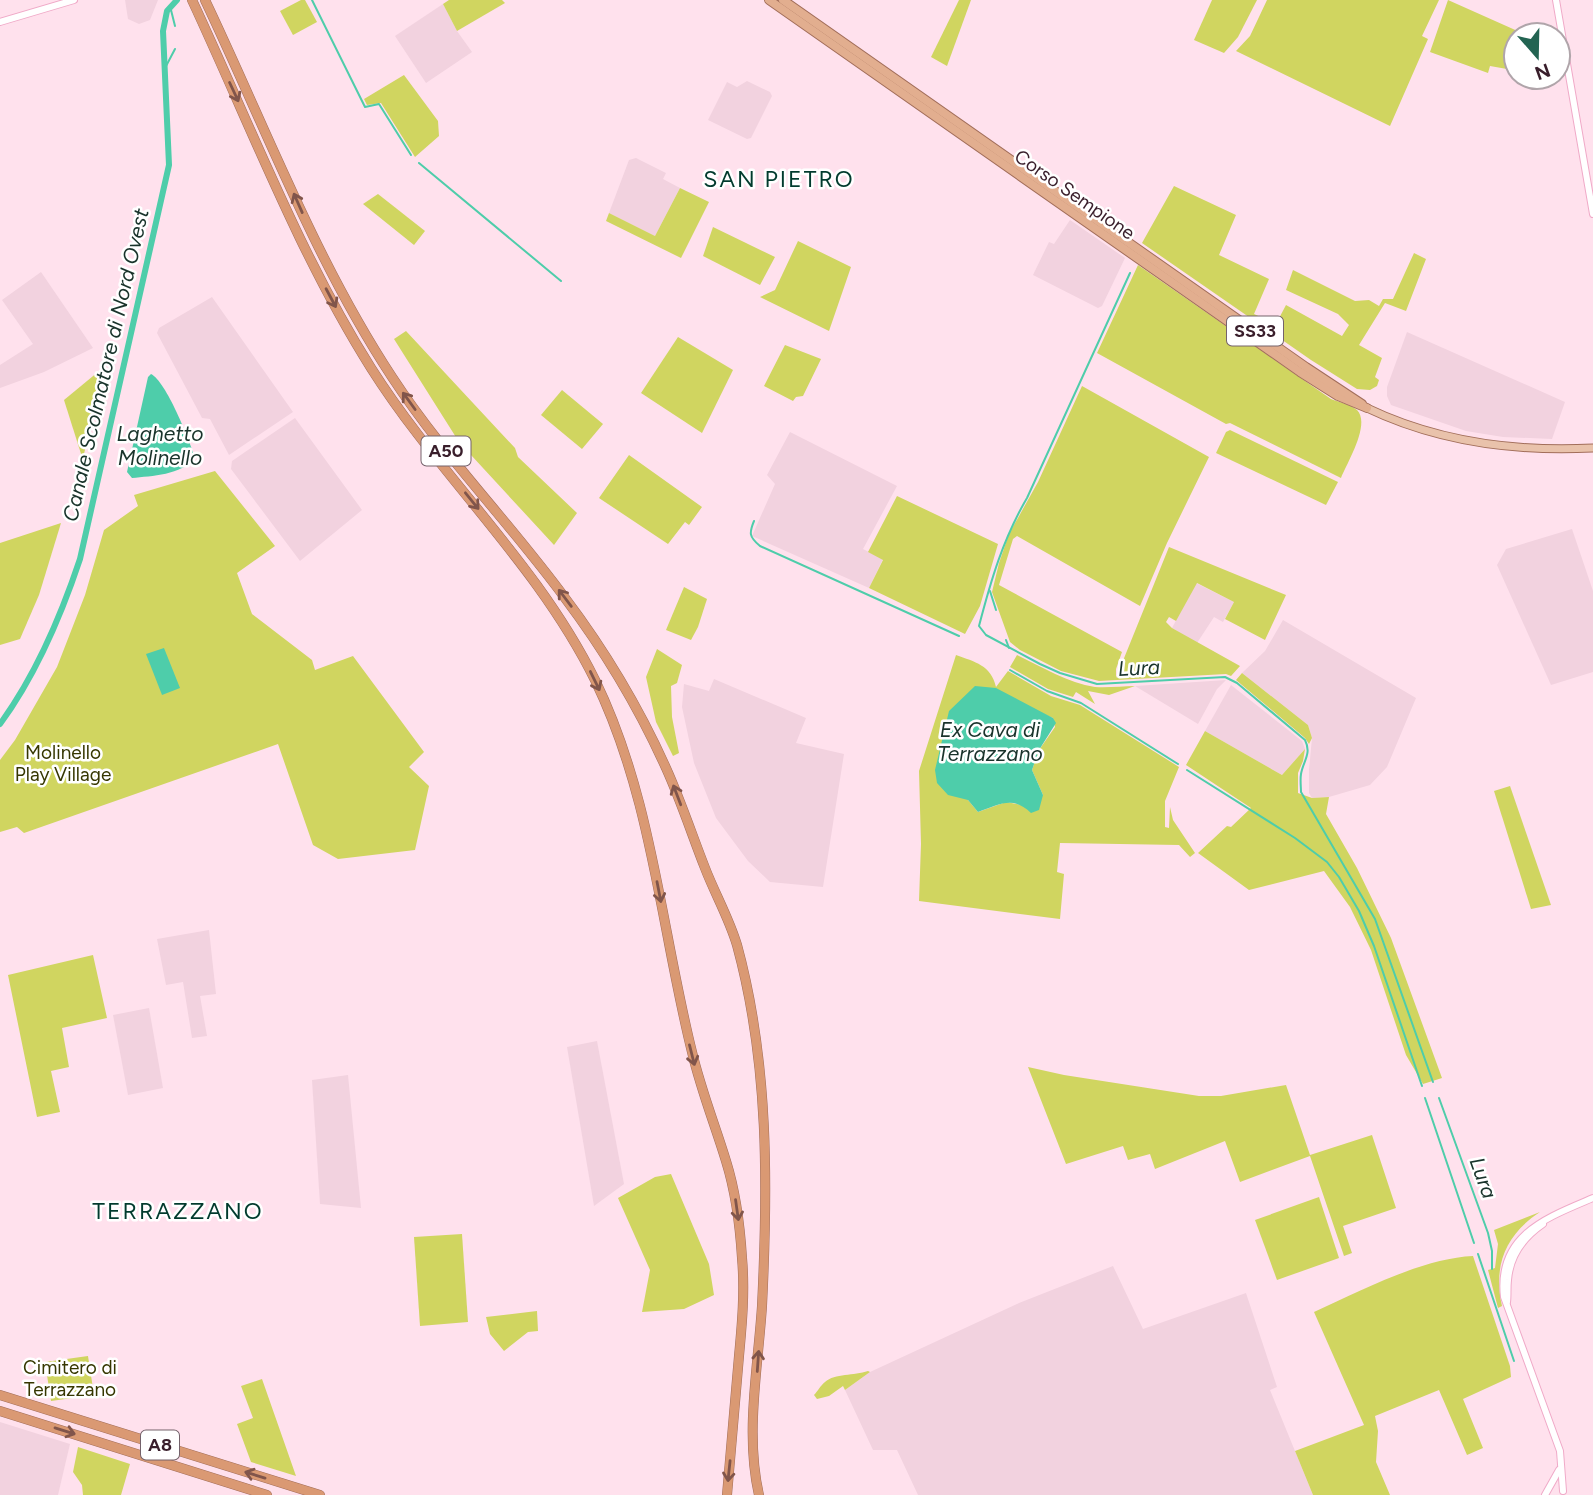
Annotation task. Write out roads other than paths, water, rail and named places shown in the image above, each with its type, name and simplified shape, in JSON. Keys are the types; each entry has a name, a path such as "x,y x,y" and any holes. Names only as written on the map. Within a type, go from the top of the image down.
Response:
{"highway":[{"name":"A50","path":"192,0 317,271 370,366 417,433 519,559 562,621 596,681 622,745 645,825 701,1087 726,1161 737,1206 744,1289 727,1495"},
{"name":"A50","path":"205,0 338,286 374,349 435,437 564,596 621,680 675,789 730,923 744,975 761,1079 764,1131 765,1244 753,1429 759,1495"},
{"name":"Corso Sempione","path":"769,0 938,113 1128,247 1355,397 1367,408"},
{"name":"Corso Sempione","path":"782,0 923,103"},
{"name":"A8","path":"0,1395 320,1495"},
{"name":"A8","path":"0,1411 267,1495"}],"main road":[{"name":"Corso Sempione","path":"1367,408 1424,430 1492,445 1523,449 1593,448"}],"street":[{"path":"0,22 75,0"},
{"path":"1556,0 1593,214"},
{"path":"1565,1493 1560,1451 1506,1304 1509,1272 1519,1248 1533,1231 1559,1213 1593,1198"},
{"path":"1547,1493 1561,1465"},
{"path":"1547,1493 1555,1488 1565,1493"}],"water":[{"name":"Laghetto Molinello","path":"151,374 170,399 195,458 174,471 132,478 127,472 148,377"},
{"path":"164,648 180,688 162,695 146,654"},
{"name":"Ex Cava di Terrazzano","path":"975,686 996,688 1053,718 1056,723 1039,750 1032,770 1043,795 1039,810 1031,813 1018,804 1006,803 978,812 968,800 948,795 937,783 935,770 949,711"}],"waterway":[{"name":"Canale Scolmatore di Nord Ovest","path":"0,724 25,686 46,645 80,559 169,165 163,31 167,11 177,0"},
{"path":"312,0 365,107 379,104 411,155"},
{"path":"170,6 175,26"},
{"path":"165,68 175,49"},
{"path":"419,163 561,281"},
{"name":"Lura","path":"1130,273 1004,544 979,626 986,635 1040,664 1097,684 1225,677 1237,683 1305,740 1307,753 1301,774 1301,792 1375,919 1433,1082"},
{"path":"754,521 751,535 760,546 959,636"},
{"path":"990,591 996,610"},
{"name":"Lura","path":"1006,640 1009,648"},
{"path":"1010,670 1047,691 1081,703 1178,764"},
{"path":"1187,770 1295,838 1327,862 1339,877 1359,911 1374,946 1422,1086"},
{"path":"1425,1098 1474,1243"},
{"name":"Lura","path":"1439,1098 1488,1233 1492,1269"},
{"path":"1478,1254 1514,1361"}],"district":[{"name":"SAN PIETRO","path":"779,179"},
{"name":"TERRAZZANO","path":"178,1211"}],"park label":[{"name":"Molinello Play Village","path":"63,763"},
{"name":"Cimitero di Terrazzano","path":"70,1378"}]}
